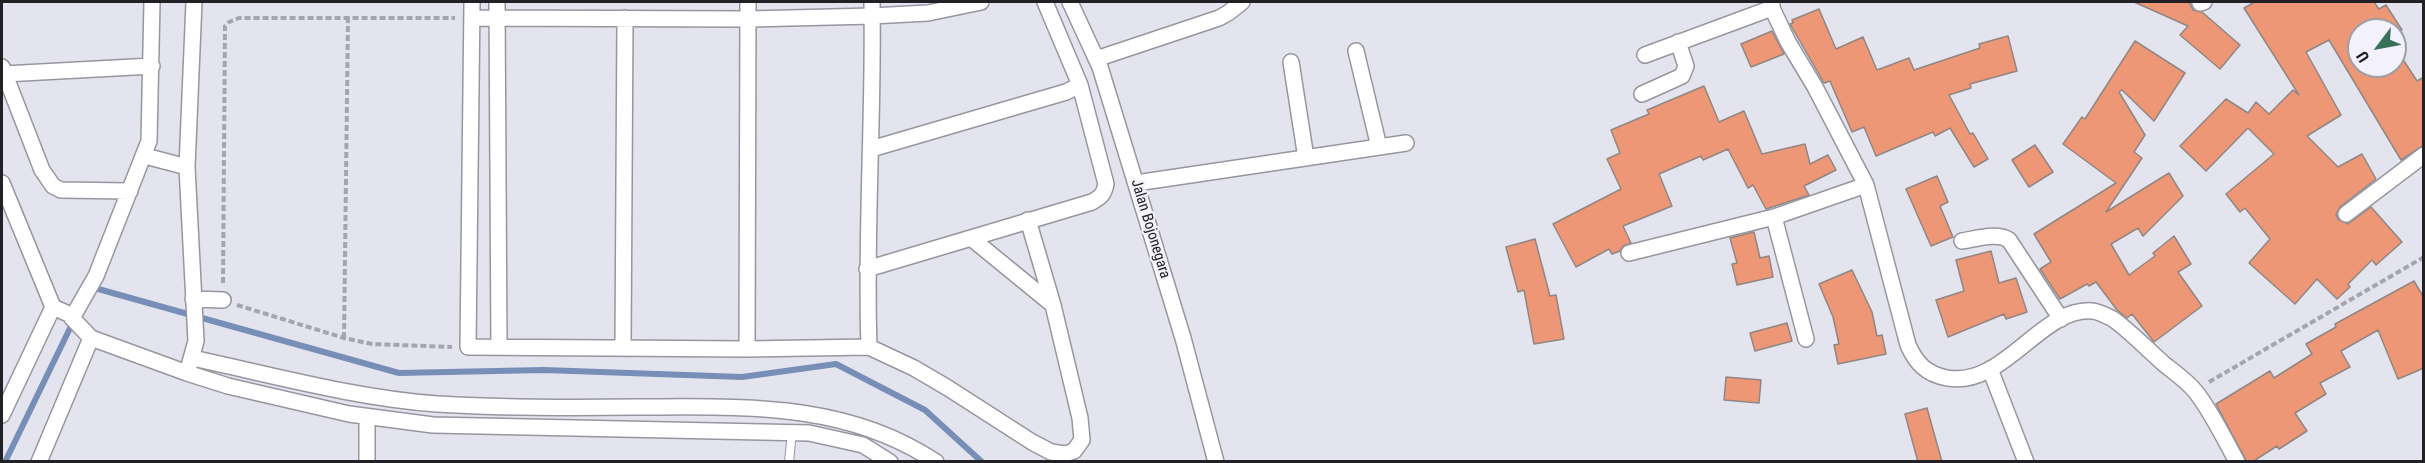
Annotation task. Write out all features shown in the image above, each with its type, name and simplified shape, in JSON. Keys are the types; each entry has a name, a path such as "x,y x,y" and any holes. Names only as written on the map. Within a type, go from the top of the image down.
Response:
{"street":[{"path":"75,314 96,276 149,141 152,2"},
{"path":"187,373 196,341 187,167 194,2"},
{"path":"472,2 468,347 747,349 869,347 914,368 1032,442 1051,452 1065,454 1074,451 1082,440 1080,418 1053,305 1028,220"},
{"path":"497,2 499,347"},
{"path":"747,349 748,2"},
{"path":"472,18 749,19 872,9 928,13 981,2"},
{"path":"867,269 1092,202 1104,194 1106,184 1080,85 1045,2"},
{"name":"Jalan Bojonegara","path":"1070,2 1096,59 1136,183 1183,338 1216,462"},
{"path":"1096,59 1219,18 1237,4"},
{"path":"1645,55 1772,5 1866,185 1908,345 1916,363 1929,373 1954,379 1976,376 1990,369 2061,319 2077,312 2093,311 2111,318 2195,390 2237,462"},
{"path":"869,347 867,269 872,9"},
{"path":"623,348 625,18"},
{"path":"1642,94 1682,76 1686,66 1678,42"},
{"path":"1356,51 1379,147"},
{"path":"1291,62 1306,158"},
{"path":"130,191 61,190 53,186 42,170 3,71 152,66"},
{"path":"871,149 1066,92 1080,85"},
{"path":"1136,183 1406,143"},
{"path":"2346,214 2424,155"},
{"path":"145,156 187,167"},
{"path":"2,183 53,307 2,415"},
{"path":"1629,253 1774,217 1866,185"},
{"path":"1774,217 1806,339"},
{"path":"1962,241 2004,236 2009,240 2061,319"},
{"path":"971,237 1053,305"},
{"path":"194,307 223,300"},
{"path":"53,307 75,314 87,335 187,373 228,386 350,414 433,425 792,432 862,445 890,462"},
{"path":"39,462 87,335"},
{"path":"192,358 353,392 438,404 755,409 841,419 879,430 911,445 936,462"},
{"path":"1990,369 2026,462"},
{"path":"350,414 353,392"},
{"path":"367,417 367,462"},
{"path":"835,439 841,419"}],"lane":[{"path":"789,462 792,432"}],"path":[{"path":"468,347 372,344 344,338 223,300 225,26 240,18 472,18"},
{"path":"344,338 348,18"},
{"path":"2195,390 2424,257"}],"building":[{"path":"2134,2 2189,2 2193,10 2202,12 2240,45 2220,69 2180,35 2188,26"},
{"path":"2255,2 2374,2 2379,9 2386,5 2394,18 2347,18 2347,70 2329,40 2306,52 2341,115 2307,136 2338,167 2362,154 2376,179 2340,207 2336,215 2338,219 2348,224 2371,207 2402,242 2376,265 2372,260 2348,284 2350,287 2337,299 2317,279 2295,304 2249,263 2270,239 2245,208 2240,212 2226,194 2274,154 2248,128 2206,171 2180,146 2226,99 2248,113 2256,102 2269,114 2293,90 2299,95 2244,8"},
{"path":"1819,9 1836,49 1863,37 1877,70 1909,58 1914,70 1980,48 1979,44 2008,36 2017,71 1970,84 1971,88 1949,95 1970,134 1973,133 1988,159 1974,167 1950,128 1935,136 1933,132 1876,156 1864,127 1852,132 1830,81 1824,83 1790,24 1793,23 1792,20"},
{"path":"1772,31 1784,54 1751,67 1741,44"},
{"path":"2135,41 2185,73 2154,121 2122,90 2119,92 2145,135 2134,152 2142,158 2106,212 2169,173 2183,196 2143,236 2138,228 2111,244 2129,275 2155,256 2153,253 2174,236 2191,264 2178,272 2202,306 2154,342 2132,314 2127,318 2117,310 2096,282 2089,286 2087,284 2060,299 2040,269 2051,262 2034,234 2116,183 2063,144 2082,117 2085,119"},
{"path":"2407,66 2417,81 2424,77 2424,145 2401,160 2352,78 2407,78"},
{"path":"1704,86 1719,122 1744,111 1762,154 1805,144 1810,164 1828,155 1836,170 1804,186 1809,195 1766,209 1753,185 1748,188 1728,149 1703,160 1701,156 1659,174 1672,206 1623,226 1631,243 1612,254 1609,249 1576,267 1553,224 1621,189 1607,159 1620,153 1611,130 1649,114 1647,110"},
{"path":"2035,145 2053,172 2029,187 2012,160"},
{"path":"1937,176 1948,202 1940,206 1953,237 1931,246 1906,189"},
{"path":"1754,232 1760,258 1769,256 1773,277 1737,285 1732,264 1737,263 1730,238"},
{"path":"1535,239 1550,296 1556,295 1564,339 1534,344 1524,290 1518,292 1506,247"},
{"path":"1991,251 1999,283 2016,278 2027,312 2006,319 2004,314 1948,337 1936,300 1964,291 1956,260"},
{"path":"1852,270 1872,312 1877,336 1882,335 1886,354 1838,364 1834,345 1839,344 1833,317 1819,284"},
{"path":"2414,281 2424,298 2424,368 2398,379 2378,330 2341,351 2350,367 2320,383 2326,394 2295,413 2307,431 2279,449 2277,446 2252,462 2247,462 2216,404 2270,371 2274,378 2312,354 2306,344 2336,327 2335,324"},
{"path":"1787,323 1792,341 1755,351 1750,333"},
{"path":"1726,377 1761,380 1759,403 1724,400"},
{"path":"1927,408 1942,462 1918,462 1905,414"}],"waterway":[{"path":"91,287 399,373 544,370 742,377 836,364 925,410 982,462"},
{"path":"5,462 73,322"}]}
